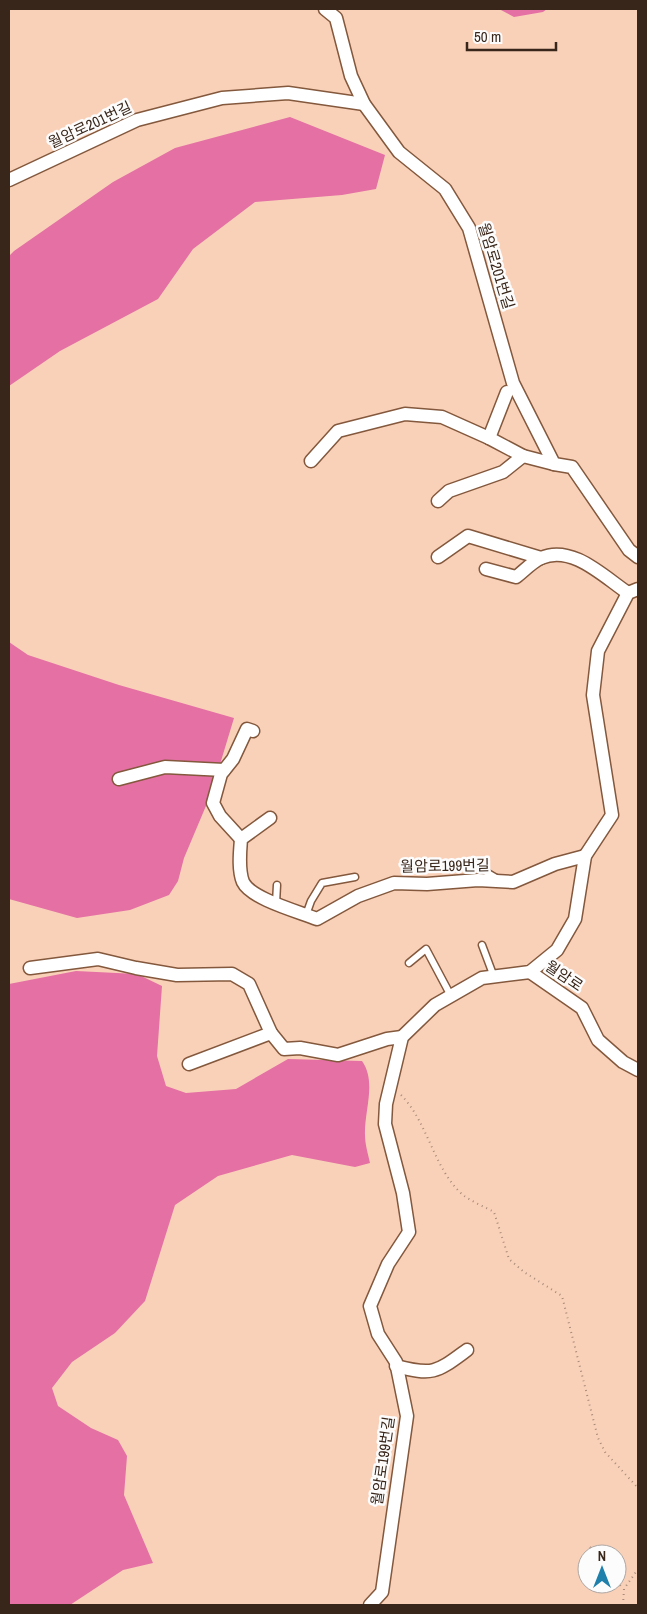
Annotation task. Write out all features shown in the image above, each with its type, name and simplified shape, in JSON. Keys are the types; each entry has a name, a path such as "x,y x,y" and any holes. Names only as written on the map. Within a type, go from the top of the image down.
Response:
{"street":[{"name":"월암로201번길","path":"325,9 336,18 351,76 364,104 399,152 445,189 469,228 513,383 554,464"},
{"name":"월암로201번길","path":"9,180 137,120 222,98 288,93 364,104"},
{"path":"489,438 507,392"},
{"path":"311,461 338,431 405,414 442,417 523,456 572,467 629,550 638,556"},
{"path":"438,501 449,491 503,472 523,456"},
{"path":"438,557 468,536 542,558"},
{"path":"30,968 98,959 176,975 232,974 249,984 271,1033 284,1049 300,1048 338,1055 387,1039 402,1037 435,1005 482,978 530,972 557,950 575,919 585,856 612,816 593,695 598,651 633,591 576,558 562,554 542,558 516,577 486,569"},
{"path":"254,731 247,729 233,758 224,770 213,803 220,816 241,839 270,818"},
{"path":"119,779 166,767 224,770"},
{"name":"월암로199번길","path":"241,839 240,859 244,883 253,894 317,919 358,896 394,883 513,882 555,864 585,856"},
{"name":"월암로","path":"530,972 582,1008 598,1040 623,1062 638,1070"},
{"path":"189,1064 271,1033"},
{"name":"월암로199번길","path":"370,1605 382,1592 407,1416 396,1366 378,1334 370,1306 388,1264 409,1232 403,1192 385,1124 386,1104 402,1037"},
{"path":"396,1366 416,1371 439,1370 467,1350"}],"lane":[{"path":"471,862 503,882"},
{"path":"306,915 311,901 322,883 355,877"},
{"path":"276,903 277,885"},
{"path":"482,945 494,977"},
{"path":"409,962 426,949 451,996"}],"path":[{"path":"390,1085 404,1097 446,1173 458,1188 464,1195 494,1212 510,1259 524,1272 562,1296 598,1438 605,1452 638,1488"},
{"path":"627,1585 638,1569"}],"shaded area":[{"path":"499,9 547,9 543,12 514,17"},
{"path":"290,117 385,155 376,189 342,195 255,202 193,249 158,299 60,351 9,386 9,256 14,251 113,182 175,148"},
{"path":"9,642 28,655 119,685 234,718 211,794 184,858 178,881 169,895 130,910 77,918 9,899"},
{"path":"76,971 137,974 162,986 157,1056 166,1086 186,1093 236,1089 288,1059 362,1061 369,1078 365,1135 370,1163 355,1167 292,1155 218,1176 175,1205 145,1301 115,1333 72,1362 52,1388 58,1406 91,1428 118,1440 127,1456 124,1495 153,1563 123,1570 70,1605 9,1605 9,984"}]}
